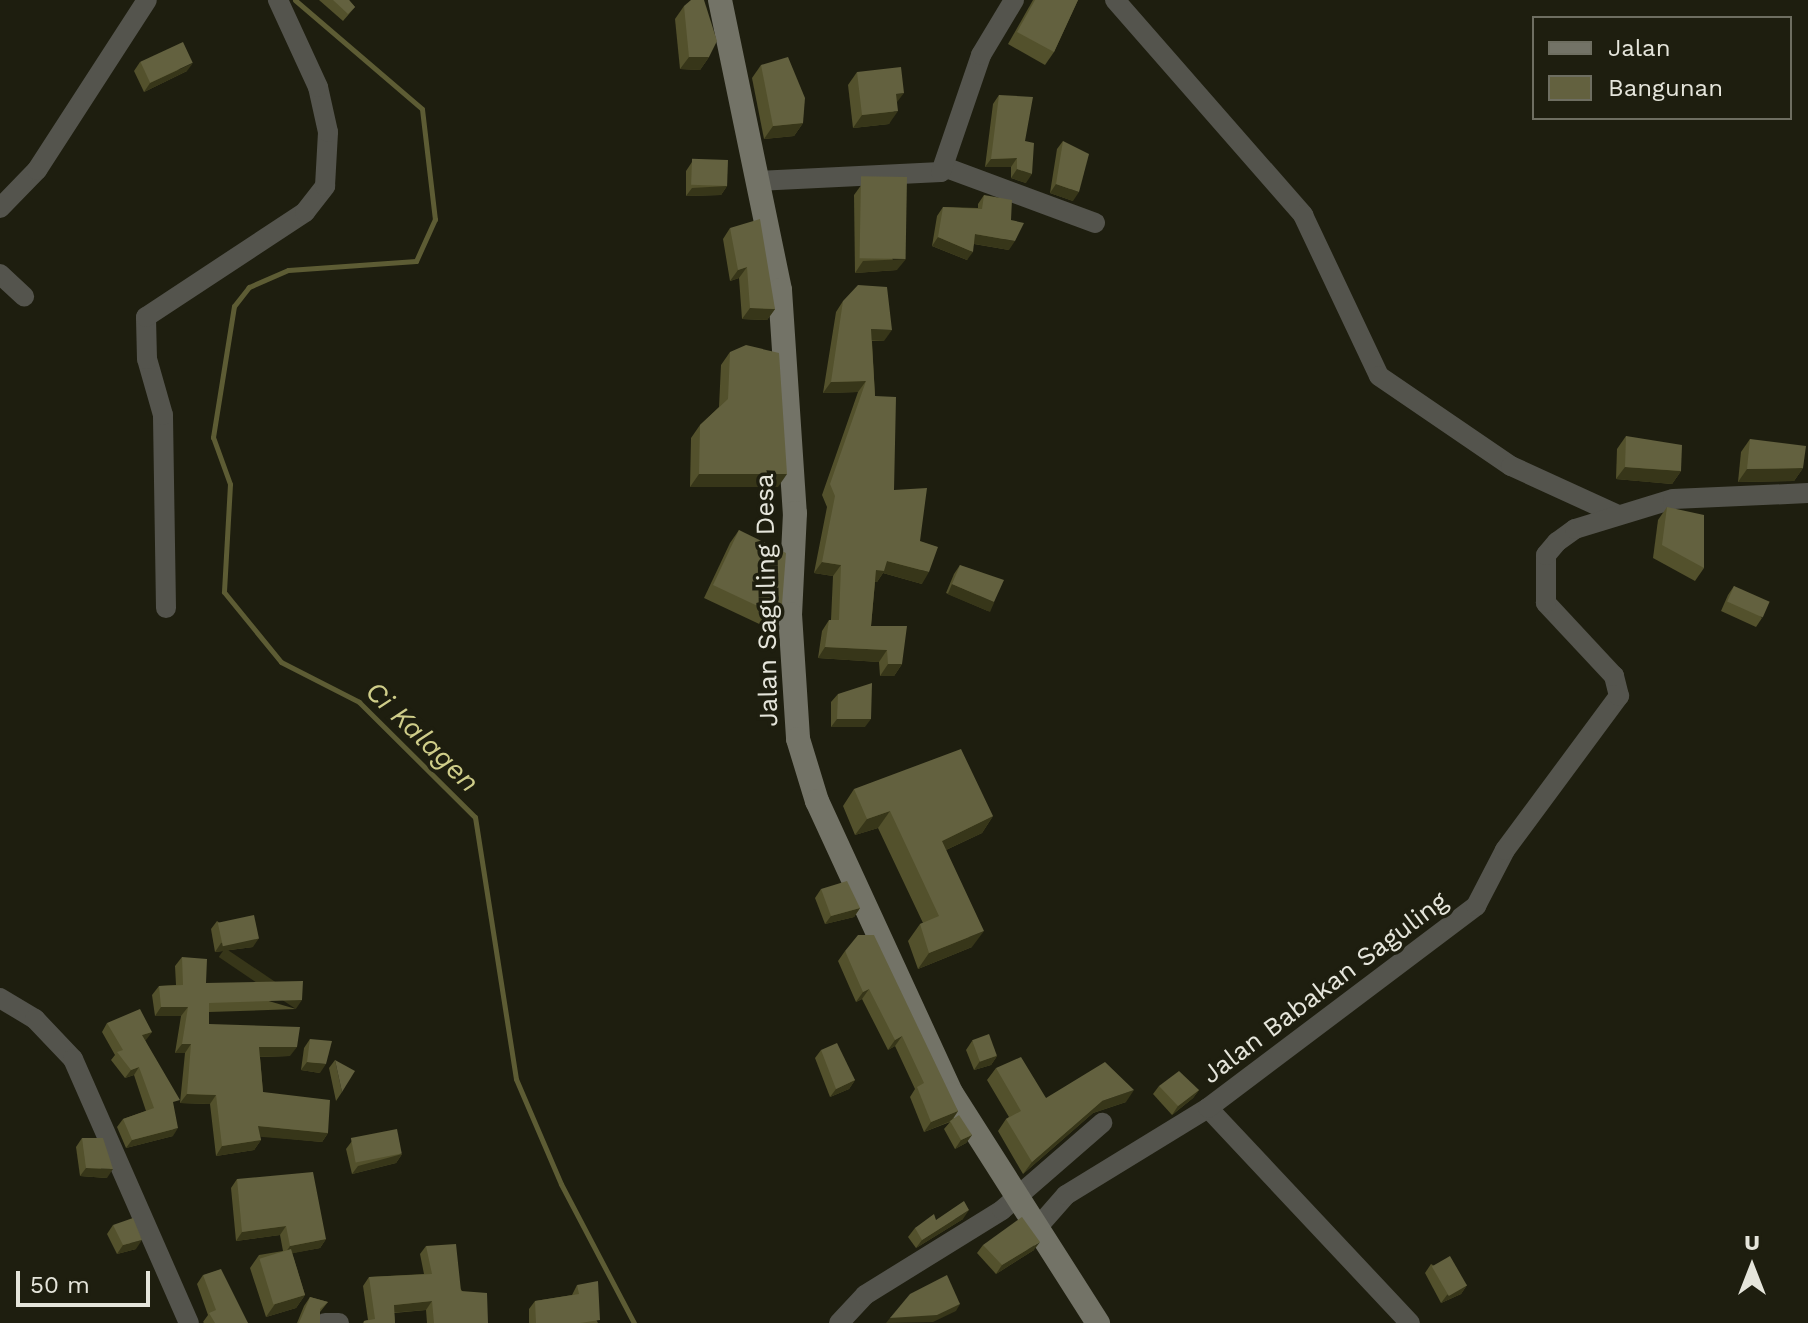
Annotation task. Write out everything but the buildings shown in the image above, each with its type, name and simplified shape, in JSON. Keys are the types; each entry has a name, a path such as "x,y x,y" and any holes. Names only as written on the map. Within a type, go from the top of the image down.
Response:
{"street":[{"path":"0,208 37,170 147,0"},
{"path":"166,608 163,415 147,359 146,317 305,212 325,186 328,132 318,87 278,0"},
{"name":"Jalan Saguling Desa","path":"720,0 780,290 789,395 798,739 817,801 952,1094 1098,1323"},
{"path":"944,167 981,55 1014,0"},
{"path":"1115,0 1303,215 1379,376 1511,466 1616,514 1699,496 1781,500 1808,493"},
{"path":"756,181 944,167 1095,223"},
{"path":"0,274 24,296"},
{"name":"Jalan Babakan Saguling","path":"1037,1228 1106,1166 1208,1108 1457,926 1619,696 1614,676 1555,620 1543,579 1557,542 1616,514"},
{"path":"0,998 35,1019 73,1059 189,1323"},
{"path":"1208,1108 1410,1323"},
{"path":"839,1323 865,1295 1019,1196 1102,1123"},
{"path":"325,1323 339,1323"}],"waterway":[{"name":"Ci Kalagen","path":"295,0 422,109 435,219 416,261 288,270 249,287 234,306 213,437 230,484 224,592 281,662 359,702 475,817 516,1079 561,1184 634,1323"}]}
